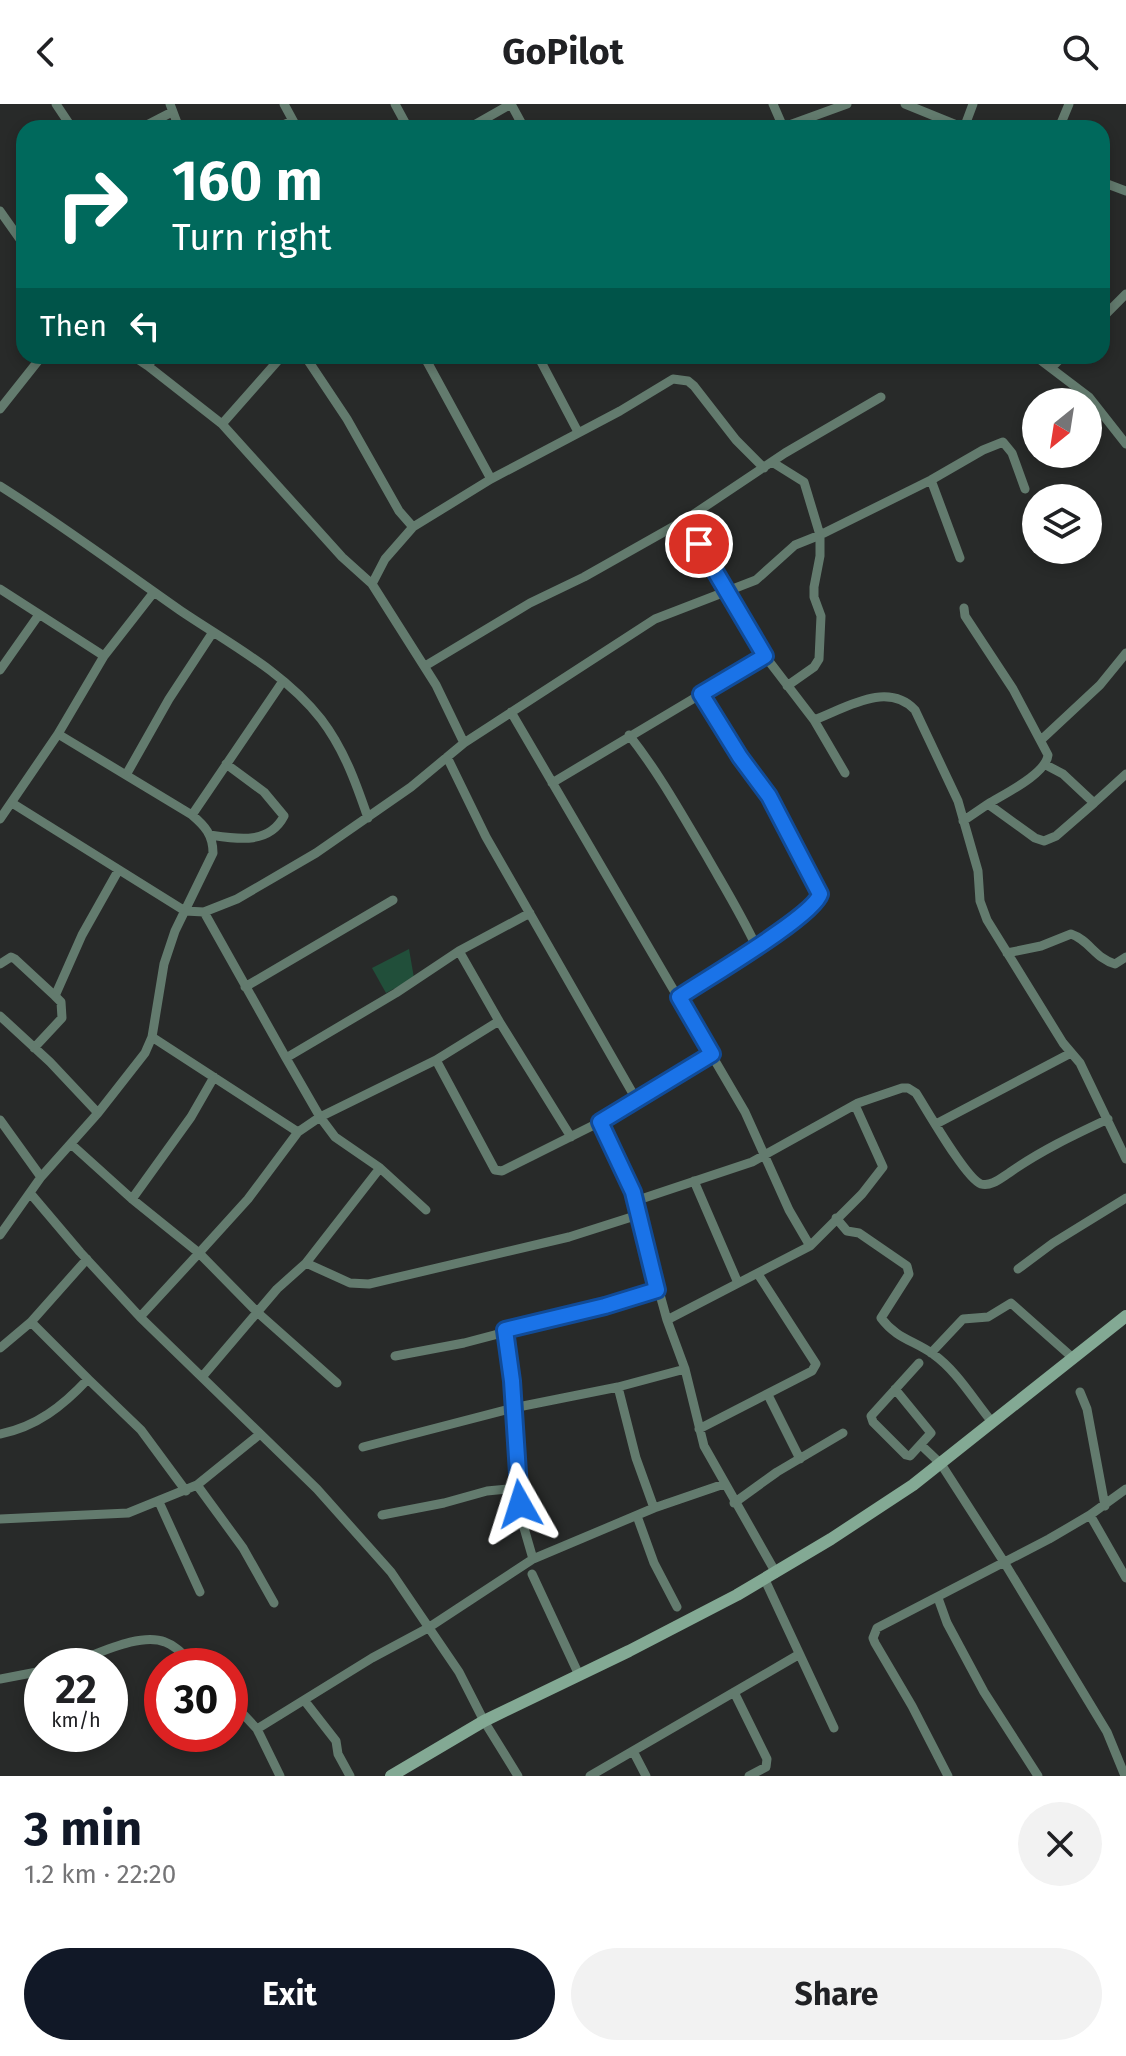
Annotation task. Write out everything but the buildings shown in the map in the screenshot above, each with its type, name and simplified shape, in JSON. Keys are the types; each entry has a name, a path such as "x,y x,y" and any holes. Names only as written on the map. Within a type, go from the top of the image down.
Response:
{"main road":[{"path":"391,1776 484,1721 770,1577 913,1485 1126,1316"}],"street":[{"path":"483,120 511,104"},
{"path":"802,120 847,104"},
{"path":"905,104 944,120"},
{"path":"153,120 171,108"},
{"path":"0,211 16,234"},
{"path":"1110,310 1126,294"},
{"path":"0,409 36,364"},
{"path":"145,364 222,424 342,557 372,584 425,666 464,743"},
{"path":"222,424 275,364"},
{"path":"310,364 347,419 399,511 413,527"},
{"path":"428,364 491,479"},
{"path":"542,364 578,432"},
{"path":"1046,364 1089,397 1126,444"},
{"path":"1051,368 1055,364"},
{"path":"372,584 385,559 413,527 491,479 673,379 682,379 701,394 736,440 768,465 804,482 820,535 820,556 814,587 821,616 819,659 814,667 787,686"},
{"path":"425,666 530,603 584,577 685,520 768,465 881,397"},
{"path":"12,803 185,911 204,912 237,899 316,853 368,818 464,743 655,619 728,593 767,572 795,545 1003,442 1012,453 1023,484"},
{"path":"931,480 960,558"},
{"path":"0,486 283,681 337,740 368,818"},
{"path":"685,520 765,656 814,720 845,773"},
{"path":"0,589 104,656"},
{"path":"0,819 58,734 104,656 154,592"},
{"path":"963,821 1046,765 1048,755 998,664 971,627 964,608"},
{"path":"0,670 38,616"},
{"path":"126,775 169,699 213,632"},
{"path":"1041,740 1100,685 1126,653"},
{"path":"552,783 765,656"},
{"path":"192,815 283,681"},
{"path":"679,997 813,905 820,894 769,796 740,757 701,694"},
{"path":"814,720 869,697 902,700 910,704 921,719 950,782 963,821 978,871 980,901 987,920 1080,1063 1108,1119 1123,1140 1126,1159"},
{"path":"511,712 745,1112 789,1210 810,1246"},
{"path":"0,1235 41,1177 98,1113 145,1053 152,1037 164,964 213,853 206,827 192,815 58,734"},
{"path":"629,735 672,795 734,899 756,946"},
{"path":"447,757 486,837 636,1099"},
{"path":"210,835 238,839 264,837 284,816 264,792 226,764"},
{"path":"1046,765 1063,774 1094,803"},
{"path":"988,804 1035,838 1044,841 1056,836 1126,774"},
{"path":"55,996 82,935 118,871"},
{"path":"245,987 393,900"},
{"path":"204,912 320,1117 335,1137 380,1168 426,1210"},
{"path":"286,1058 396,993 459,951 530,913"},
{"path":"1007,953 1041,946 1071,934 1078,936 1096,955 1109,963 1115,964 1126,957"},
{"path":"459,951 571,1137"},
{"path":"0,964 11,957 15,959 61,1002 62,1018 34,1048"},
{"path":"0,1016 98,1113"},
{"path":"140,1317 248,1199 298,1132 320,1117 436,1060 499,1021"},
{"path":"152,1037 298,1132"},
{"path":"936,1124 1071,1053"},
{"path":"436,1060 495,1170 506,1170 600,1122 712,1054"},
{"path":"132,1199 191,1117 214,1077"},
{"path":"635,1201 752,1162 855,1105 908,1088 916,1093 964,1168 977,1183 984,1185 1108,1119"},
{"path":"667,1320 810,1246 862,1194 883,1167 855,1105"},
{"path":"600,1122 620,1161 635,1201 657,1290 685,1369 704,1446 770,1577 798,1655 834,1728"},
{"path":"1,1124 41,1177"},
{"path":"71,1144 199,1253 257,1312 337,1383"},
{"path":"202,1377 257,1312 306,1263 380,1168"},
{"path":"694,1181 738,1283"},
{"path":"30,1193 140,1317 317,1489 391,1572 464,1680 484,1721 518,1776"},
{"path":"1018,1269 1053,1243 1126,1198"},
{"path":"306,1263 350,1283 369,1284 569,1237 638,1215"},
{"path":"836,1218 847,1231 859,1233 907,1266 909,1274 881,1318 904,1340 931,1353 948,1367 992,1422"},
{"path":"0,1348 31,1322 87,1259"},
{"path":"699,1429 812,1371 816,1364 758,1274"},
{"path":"395,1356 436,1350 657,1290"},
{"path":"931,1353 963,1319 988,1317 1011,1303 1073,1358"},
{"path":"31,1322 141,1430 186,1491"},
{"path":"505,1330 522,1521 533,1559"},
{"path":"895,1389 930,1430 930,1436 907,1456 871,1419 895,1389 919,1363"},
{"path":"363,1447 513,1408 618,1387 685,1369"},
{"path":"0,1434 19,1430 51,1414 88,1379"},
{"path":"618,1387 636,1458 654,1508"},
{"path":"1080,1392 1087,1409 1105,1506"},
{"path":"768,1395 800,1459"},
{"path":"734,1503 843,1433"},
{"path":"0,1519 128,1513 197,1485 260,1434"},
{"path":"921,1445 941,1464 1004,1562 1107,1732 1125,1776"},
{"path":"257,1729 372,1658 428,1628 533,1559 654,1508 724,1484"},
{"path":"197,1485 243,1548 274,1603"},
{"path":"382,1515 487,1491 518,1488"},
{"path":"948,1776 873,1638 877,1628 1090,1515 1126,1489"},
{"path":"159,1502 200,1592"},
{"path":"1090,1515 1126,1578"},
{"path":"637,1516 654,1563 677,1607"},
{"path":"532,1574 579,1675"},
{"path":"938,1598 947,1623 984,1692 1038,1776"},
{"path":"113,1648 156,1641 174,1648"},
{"path":"590,1776 798,1655"},
{"path":"0,1679 24,1674"},
{"path":"734,1692 767,1759 764,1768 749,1776"},
{"path":"304,1700 336,1741 338,1754 350,1776"},
{"path":"248,1719 257,1729 280,1776"},
{"path":"633,1751 646,1776"}],"green space":[{"path":"409,949 414,978 386,993 372,968"}],"route":[{"path":"520,1504 512,1381 505,1330 657,1290 633,1192 600,1122 712,1054 679,997 776,933 819,900 820,894 809,871 769,796 740,757 701,694 765,656 699,544"}]}
